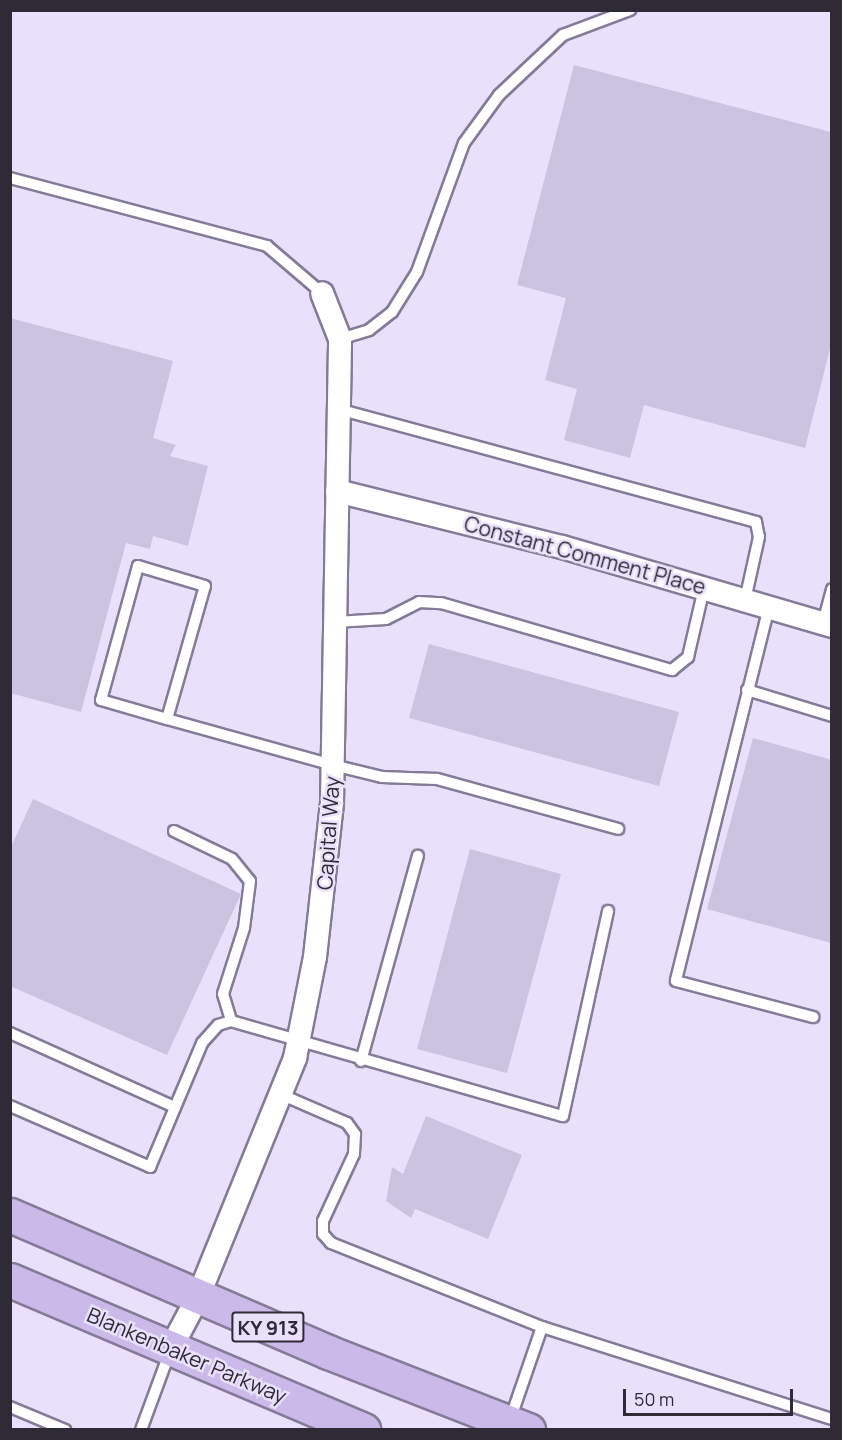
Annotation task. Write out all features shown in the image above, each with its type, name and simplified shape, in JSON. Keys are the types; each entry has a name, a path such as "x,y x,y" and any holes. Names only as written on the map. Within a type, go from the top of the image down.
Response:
{"main road":[{"name":"KY 913","path":"10,1215 198,1297 519,1426"},
{"name":"Blankenbaker Parkway","path":"10,1280 363,1430"}],"street":[{"name":"Capital Way","path":"171,1348 198,1297 300,1045 326,880 333,765 340,339 322,293"},
{"name":"Constant Comment Place","path":"337,490 704,587 827,624"}],"lane":[{"path":"340,339 369,330 392,312 417,272 464,143 499,94 563,35 630,10"},
{"path":"10,178 267,246 322,293"},
{"path":"338,409 756,522 759,537 746,600"},
{"path":"167,719 205,586 138,566 101,700 167,719 333,765 382,777 437,780 618,829"},
{"path":"335,622 386,619 419,603 441,603 672,670 688,657 704,587"},
{"path":"827,624 831,589"},
{"path":"769,607 676,981 813,1017"},
{"path":"747,690 831,716"},
{"path":"174,831 232,859 250,880 244,928 223,993 231,1021"},
{"path":"361,1061 418,856"},
{"path":"10,1106 150,1167 202,1043 218,1025 231,1021 300,1045 563,1116 608,912"},
{"path":"10,1033 175,1107"},
{"path":"280,1094 347,1123 355,1134 354,1154 323,1221 323,1234 332,1242 542,1327 831,1419"},
{"path":"519,1426 542,1327"},
{"path":"141,1430 171,1348"},
{"path":"10,1407 65,1430"}],"building":[{"path":"574,65 831,132 831,345 805,448 644,405 630,458 564,440 577,389 545,380 566,298 517,285"},
{"path":"10,318 173,361 153,438 176,445 170,456 208,466 188,546 153,536 150,549 126,543 81,712 10,693"},
{"path":"429,644 679,712 659,786 409,718"},
{"path":"753,738 829,759 831,765 831,943 707,909"},
{"path":"33,799 241,894 167,1055 10,986 10,849"},
{"path":"470,849 561,874 507,1073 417,1049"},
{"path":"426,1116 522,1155 488,1239 415,1209 411,1218 386,1201 392,1167 403,1174"}]}
